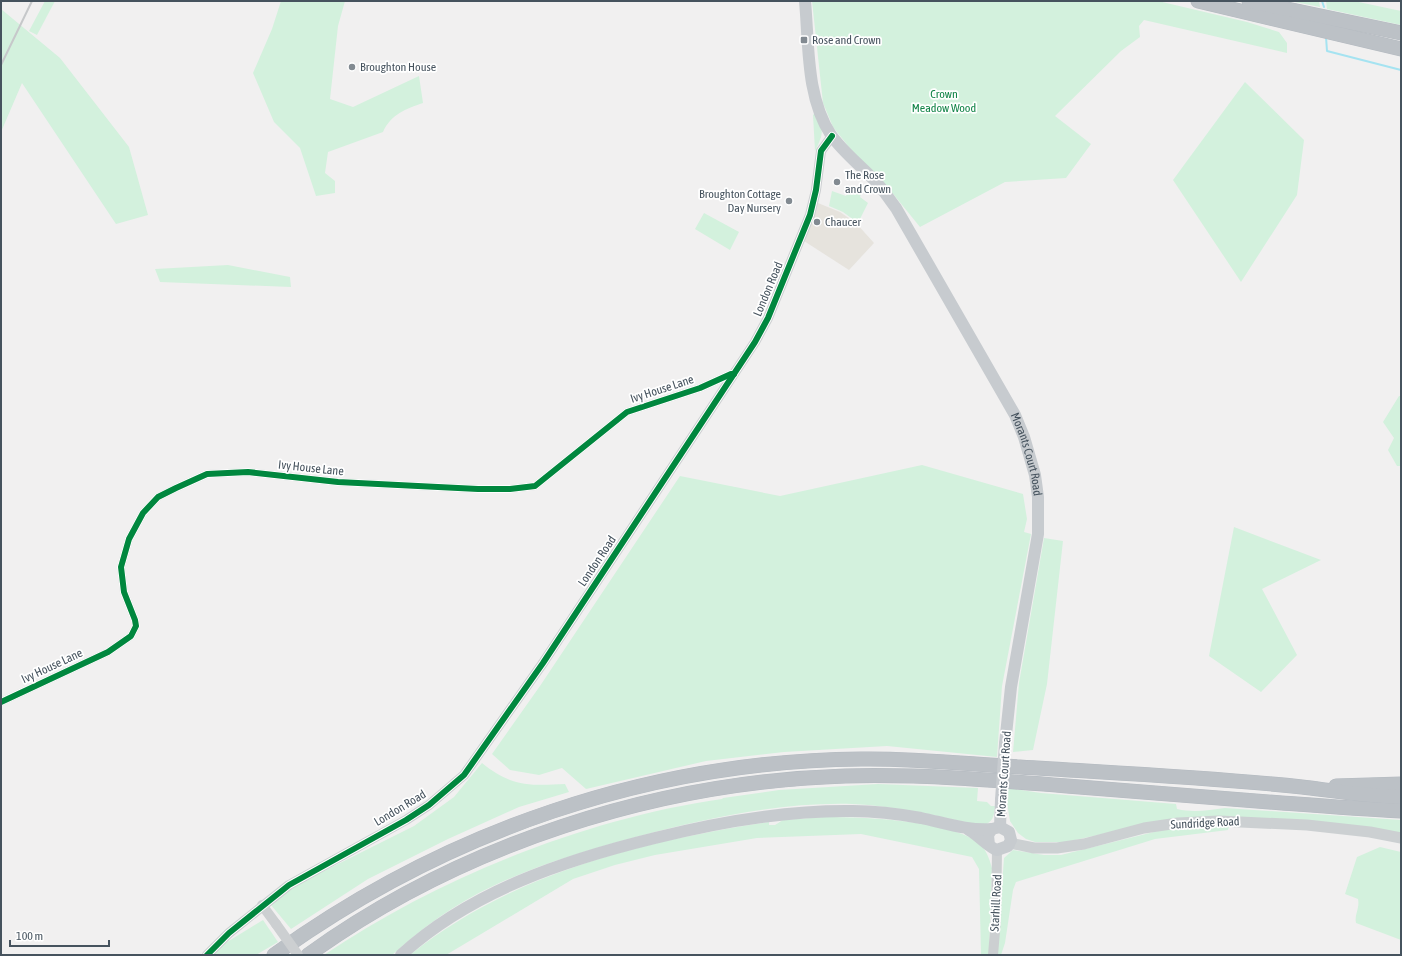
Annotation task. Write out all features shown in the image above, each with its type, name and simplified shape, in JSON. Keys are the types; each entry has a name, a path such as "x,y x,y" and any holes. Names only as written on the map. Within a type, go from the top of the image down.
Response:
{"highway":[{"path":"1198,1 1401,50"},
{"path":"1249,1 1401,33"},
{"path":"274,955 317,925 384,884 441,855 500,829 540,814 608,794 660,781 713,772 810,761 890,759 1071,770 1302,787 1354,795 1401,798"},
{"path":"308,955 403,896 440,877 498,851 564,827 625,809 673,797 739,786 817,777 917,776 995,780 1401,811"},
{"path":"1302,787 1401,784"}],"main road":[{"path":"805,1 816,102 820,114 832,136"},
{"name":"Morants Court Road","path":"832,136 877,183 896,208 1015,415 1031,457 1038,497 1038,534 1010,687 1001,800 996,828"},
{"path":"401,955 434,929 472,904 513,884 597,854 679,832 771,816 823,811 892,814 967,829 996,828 1009,832 1010,843 1005,849 993,848 981,837 967,829"},
{"name":"Sundridge Road","path":"1010,843 1034,848 1057,848 1084,844 1144,828 1178,823 1219,821 1307,825 1370,832 1401,838"},
{"path":"993,848 988,835 996,828"}],"street":[{"name":"London Road","path":"207,955 262,905 289,885 423,809 464,775 543,663 755,342 768,318 810,215 816,190 821,151 832,136"},
{"name":"Ivy House Lane","path":"1,702 108,652 131,636 136,626 124,592 121,567 129,539 143,513 158,497 207,474 248,472 338,482 478,489 510,489 535,486 627,412 700,388 734,374"},
{"name":"Starhill Road","path":"993,848 996,919 993,955"},
{"path":"262,905 298,955"}],"shaded area":[{"path":"818,203 840,212 856,223 874,243 849,270 804,241"}],"green space":[{"path":"45,1 55,1 37,35 29,31"},
{"path":"281,1 345,1 338,26 330,99 353,107 419,76 423,103 405,110 395,116 383,132 328,152 325,173 335,181 335,193 316,196 300,148 274,122 253,73 272,29"},
{"name":"Crown Meadow Wood","path":"812,1 1158,1 1247,22 1279,32 1287,43 1287,53 1144,20 1139,26 1140,37 1121,51 1055,116 1091,144 1066,178 1005,182 920,227 881,179 857,157 833,127 823,103"},
{"path":"1290,1 1319,1 1320,7"},
{"path":"1326,1 1354,1 1401,11 1401,25 1327,9"},
{"path":"1,9 60,58 129,147 148,215 116,224 22,83 1,132"},
{"path":"1245,82 1304,140 1297,195 1241,282 1173,180"},
{"path":"815,113 822,132 815,151 813,115"},
{"path":"849,188 861,194 860,197 868,203 858,223 843,212 829,206 832,191 846,196"},
{"path":"704,213 739,232 730,250 695,229"},
{"path":"228,265 290,277 291,287 160,282 155,269"},
{"path":"1399,396 1401,396 1401,466 1397,466 1388,450 1394,438 1383,422"},
{"path":"922,465 1023,494 1027,519 1024,532 1031,534 1002,686 997,757 887,746 784,752 706,761 586,789 562,768 539,775 510,770 492,754 540,686 680,476 780,496"},
{"path":"1234,527 1321,560 1262,589 1297,655 1261,692 1209,656"},
{"path":"1044,538 1063,541 1047,684 1033,750 1013,752 1019,683"},
{"path":"482,763 492,771 520,783 541,785 565,784 569,792 519,807 448,839 368,879 291,929 271,905 298,884 414,826 454,797"},
{"path":"878,784 978,788 977,801 987,802 991,806 995,806 993,816 989,823 982,826 902,809 869,805 824,804 769,809 714,818 597,848 561,859 510,878 453,908 415,935 392,955 324,955 368,927 415,901 464,877 515,855 567,836 671,808 723,798 779,790"},
{"path":"1008,788 1041,793 1176,804 1177,809 1189,811 1225,808 1401,820 1401,833 1277,819 1107,833 1066,842 1035,842 1026,839 1018,833 1010,821 1007,803"},
{"path":"824,817 881,819 926,824 964,835 980,844 987,854 992,868 989,955 981,955 979,869 972,857 861,834 757,838 655,855 615,865 573,879 446,955 410,955 450,927 491,902 535,882 580,865 674,839 769,822 769,825 775,825 783,820"},
{"path":"1229,826 1228,830 1155,839 1016,882 1013,890 1005,943 1001,955 997,955 1004,858 1013,850 1044,855 1061,855 1170,828"},
{"path":"1380,847 1401,852 1401,940 1356,923 1358,899 1345,894 1357,857"},
{"path":"263,920 278,942 256,955 212,955 219,947"}],"waterway":[{"path":"1322,1 1324,7"},
{"path":"1326,37 1327,51 1401,70"}],"railway":[{"path":"1,65 32,1"}],"cycle path":[{"path":"207,955 229,933 289,885 406,820 429,805 464,775 543,663 755,342 768,318 810,215 816,190 821,151 832,136"},
{"path":"1,702 108,652 131,636 136,626 124,592 121,567 129,539 143,513 158,497 207,474 248,472 338,482 478,489 510,489 535,486 627,412 700,388 734,374"}],"place":[{"name":"Rose and Crown","path":"804,40"},
{"name":"Broughton House","path":"352,67"},
{"name":"The Rose and Crown","path":"837,182"},
{"name":"Broughton Cottage Day Nursery","path":"789,201"},
{"name":"Chaucer","path":"817,222"}]}
